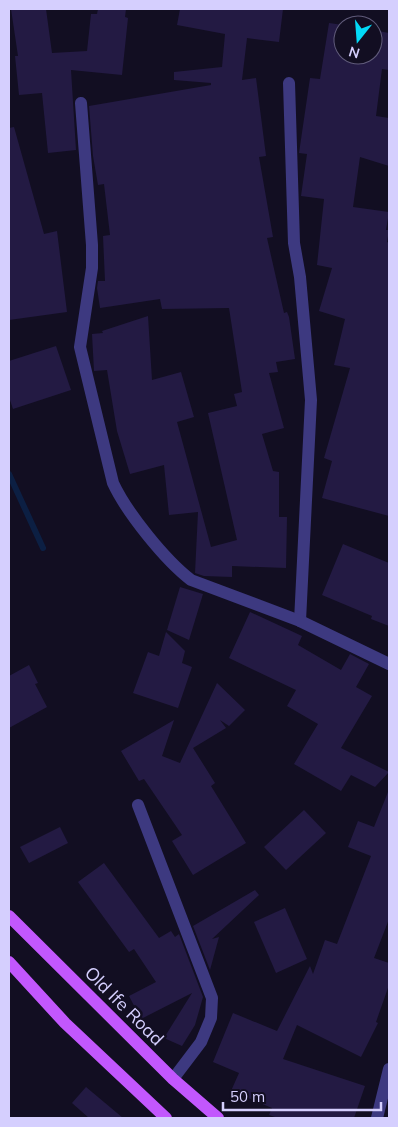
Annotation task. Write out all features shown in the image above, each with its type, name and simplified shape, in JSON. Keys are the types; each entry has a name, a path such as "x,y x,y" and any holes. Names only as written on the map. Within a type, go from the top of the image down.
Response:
{"main road":[{"name":"Old Ife Road","path":"9,916 173,1079 218,1118"},
{"path":"9,962 64,1023 166,1118"}],"street":[{"path":"290,83 294,243 300,277 311,400 300,620"},
{"path":"81,103 92,244 92,268 81,330 80,347 113,483 120,499 176,568 191,580 300,620 389,664"},
{"path":"138,805 212,998 211,1018 200,1042 173,1079"},
{"path":"376,1118 389,1069"}],"building":[{"path":"11,9 46,9 52,53 87,51 91,14 97,14 98,9 126,9 125,17 128,18 122,75 71,70 76,150 48,153 42,93 19,95 15,56 18,56"},
{"path":"180,9 283,9 279,42 247,38 242,80 256,78 266,156 259,157 273,237 267,238 284,313 287,312 289,317 295,359 276,362 278,372 269,373 284,428 262,434 273,471 279,472 279,517 287,517 286,568 232,566 232,577 204,576 195,573 198,512 169,515 164,465 130,474 117,431 107,370 94,371 92,334 103,333 102,331 148,316 152,380 181,372 194,417 177,422 211,547 237,540 208,413 237,406 234,394 242,392 229,308 162,309 160,299 100,308 97,288 98,281 105,281 103,236 110,235 104,184 98,185 93,156 89,106 211,85 211,83 174,80 174,72 222,67 225,34 177,25"},
{"path":"329,23 333,24 333,65 383,65 383,32 389,33 389,70 382,69 376,116 389,118 389,166 360,157 353,207 389,212 386,230 389,230 387,242 389,243 389,516 322,498 332,461 324,458 350,368 334,365 345,319 319,311 332,268 317,265 324,199 301,196 307,154 299,153 310,78 320,79"},
{"path":"14,127 44,234 57,231 67,312 9,320 9,128"},
{"path":"56,346 71,390 13,409 9,397 9,361"},
{"path":"343,544 389,563 389,626 371,619 372,616 322,595"},
{"path":"180,587 203,594 189,640 167,630"},
{"path":"250,612 302,636 298,645 341,670 350,654 369,664 356,687 372,696 341,748 389,772 375,787 351,775 341,791 294,764 318,724 287,706 296,690 229,658"},
{"path":"166,632 185,651 182,663 192,667 178,708 133,693 148,652 159,656"},
{"path":"29,665 38,683 35,684 47,707 9,728 9,676"},
{"path":"217,683 245,710 229,726 220,720 226,728 193,748 215,783 211,786 246,843 193,875 172,841 182,835 144,779 139,781 121,751 174,720 162,756 180,763"},
{"path":"388,792 389,919 374,958 389,963 389,985 376,1022 378,1023 361,1057 297,1025 283,1059 365,1086 354,1118 278,1118 269,1115 272,1108 231,1091 239,1073 213,1062 233,1013 277,1031 310,966 313,974 325,940 337,944 371,856 348,847 358,821 374,827"},
{"path":"304,810 326,833 286,870 264,847"},
{"path":"60,827 68,843 29,863 20,847"},
{"path":"104,863 159,938 171,931 175,937 179,934 203,997 195,1025 182,1046 164,1038 192,993 141,1019 129,996 156,982 134,949 129,952 78,882"},
{"path":"255,890 259,895 212,939 219,937 210,970 193,926"},
{"path":"285,908 307,959 276,973 254,922"},
{"path":"86,1087 123,1118 89,1118 72,1103"}],"waterway":[{"path":"9,474 43,548"}]}
